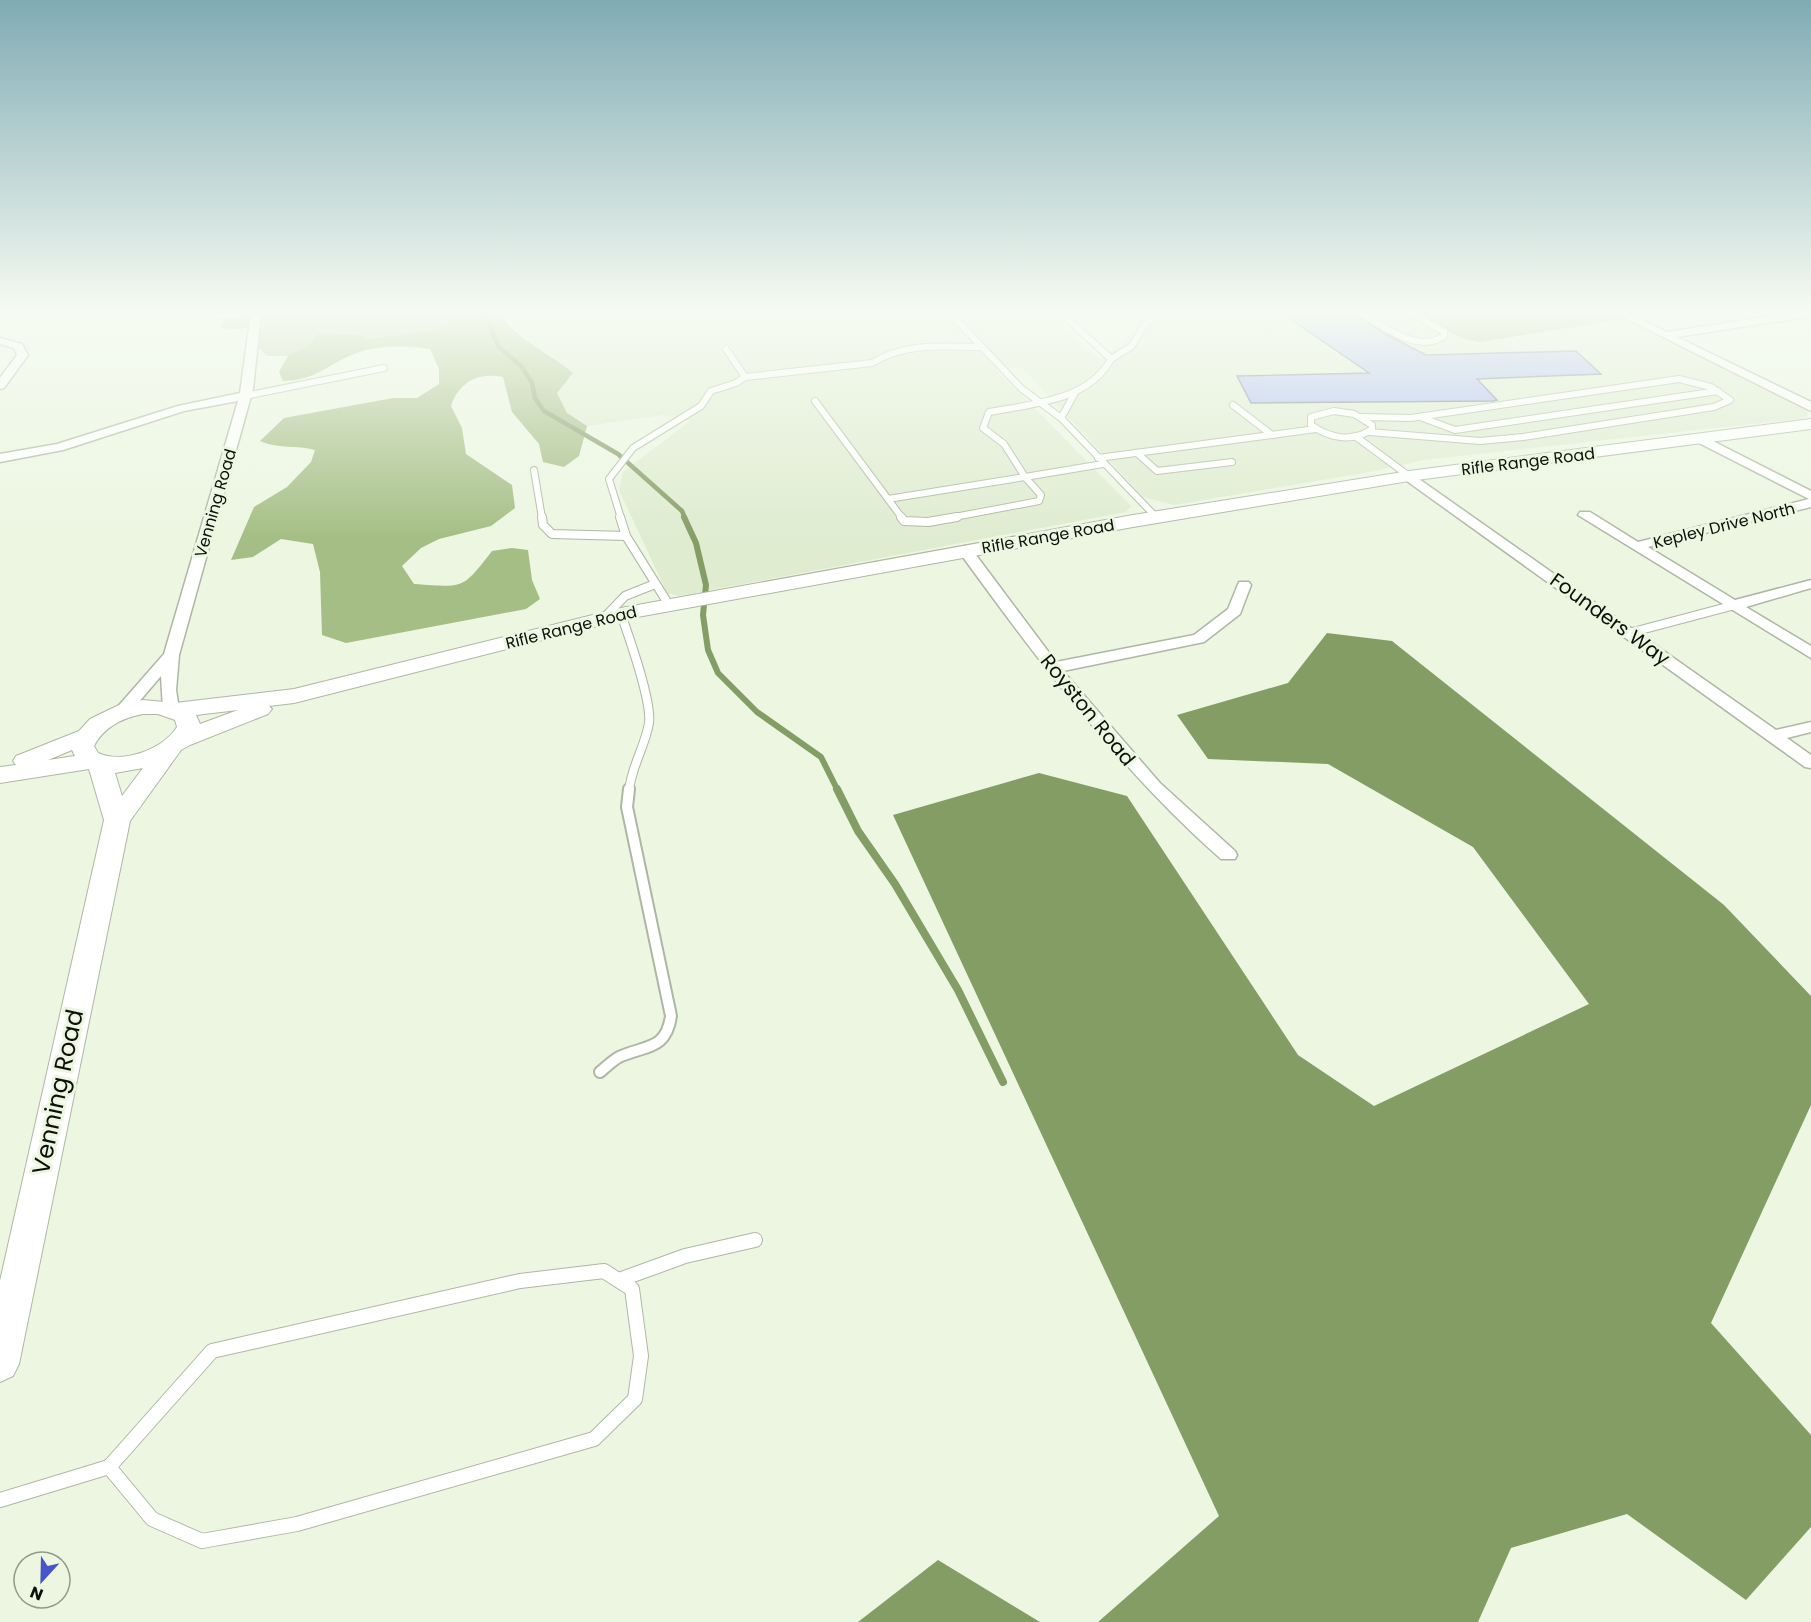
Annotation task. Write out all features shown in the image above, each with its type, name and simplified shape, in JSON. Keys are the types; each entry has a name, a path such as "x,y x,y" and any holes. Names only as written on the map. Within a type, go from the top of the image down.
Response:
{"main road":[{"name":"Rifle Range Road","path":"86,736 99,724 120,714 143,708 173,710 294,696 613,616 965,550 1409,476 1811,424"},
{"name":"Rifle Range Road","path":"96,762 134,763 294,696"},
{"path":"173,710 185,716 189,723 187,732 175,746"},
{"path":"0,773 86,736"},
{"name":"Venning Road","path":"86,736 83,751 96,762 117,820"},
{"name":"Venning Road","path":"0,1364 117,820 175,746"},
{"path":"0,773 96,762"}],"street":[{"name":"Venning Road","path":"173,710 168,690 171,655 246,386"},
{"path":"1768,386 1811,407"},
{"path":"0,458 59,447 182,408 245,396"},
{"path":"1701,438 1811,496"},
{"name":"Founders Way","path":"1409,476 1811,763"},
{"name":"Kepley Drive North","path":"1637,546 1811,503"},
{"path":"1585,515 1811,653"},
{"name":"Royston Road","path":"965,550 1052,668 1135,770 1195,828 1228,855"},
{"path":"1735,605 1811,584"},
{"path":"1052,668 1200,639 1235,611 1244,585"},
{"name":"Venning Road","path":"120,714 171,655"},
{"path":"1774,736 1811,727"}],"lane":[{"path":"245,396 296,386"},
{"path":"669,605 626,536 609,479 633,448 701,406 711,391 728,386"},
{"path":"1021,386 1038,402 1061,418 1156,517"},
{"path":"814,401 904,521 928,522 1035,503 1041,495 1016,466 1012,454 1004,444 983,428 989,412 1075,393 1088,386"},
{"path":"1632,386 1420,417 1362,417 1334,411 1316,414 1309,421 1316,429 1334,436 1355,436 1369,432 1480,441 1523,437 1728,403 1730,400 1725,394 1707,386"},
{"path":"1443,438 1455,430 1718,390"},
{"path":"1061,418 1075,393"},
{"path":"1233,405 1272,435"},
{"path":"1362,417 1372,425 1369,432"},
{"path":"1420,417 1455,430"},
{"path":"888,499 1027,477 1137,453 1316,429"},
{"path":"1355,436 1409,476"},
{"path":"1137,453 1157,471 1232,462"},
{"path":"534,470 543,525 552,534 626,536"},
{"path":"600,1072 618,1057 656,1046 670,1030 671,1016 627,807 630,779 648,722 637,661 613,616 613,603 625,594 655,584"},
{"path":"1629,633 1735,605"},
{"path":"619,1280 684,1256 755,1240"},
{"path":"0,1500 108,1467 212,1351 520,1281 604,1271 632,1289 641,1356 635,1400 594,1439 297,1524 202,1541 152,1519 108,1467"}],"shaded area":[{"path":"436,386 463,386 451,406 462,428 466,454 512,485 515,508 491,526 439,539 421,548 402,566 414,584 443,586 460,584 474,573 492,551 512,548 528,550 532,580 540,599 526,609 346,643 322,635 320,572 313,544 281,539 253,557 231,560 254,507 287,487 311,462 315,450 273,445 260,441 284,418 393,398 417,398"},
{"path":"505,386 563,386 557,393 567,413 587,426 579,456 564,467 543,462 539,444 512,412"},
{"path":"562,386 1012,386 1131,506 1126,512 679,596 667,593 619,490 623,472 690,421 663,415 587,426 567,413 557,392"},
{"path":"1039,386 1760,386 1806,408 1808,412 1807,416 1798,419 1424,460 1370,472 1174,505 1143,497"},
{"path":"1327,633 1392,641 1724,905 1811,996 1811,1105 1711,1323 1811,1435 1811,1527 1746,1600 1627,1514 1511,1548 1478,1622 1098,1622 1219,1516 893,815 1039,773 1127,796 1298,1055 1374,1106 1589,1004 1473,847 1328,764 1208,759 1177,715 1288,683"},
{"path":"938,1560 1040,1622 858,1622"}],"building":[{"path":"1242,386 1483,386 1497,400 1493,401 1251,403"}],"waterway":[{"path":"533,386 535,398 544,411 618,454 682,511 685,518"},
{"path":"684,517 696,543 706,585 703,615 708,650 718,673 757,712 821,757 858,831 895,884 958,990 1003,1082"}]}
